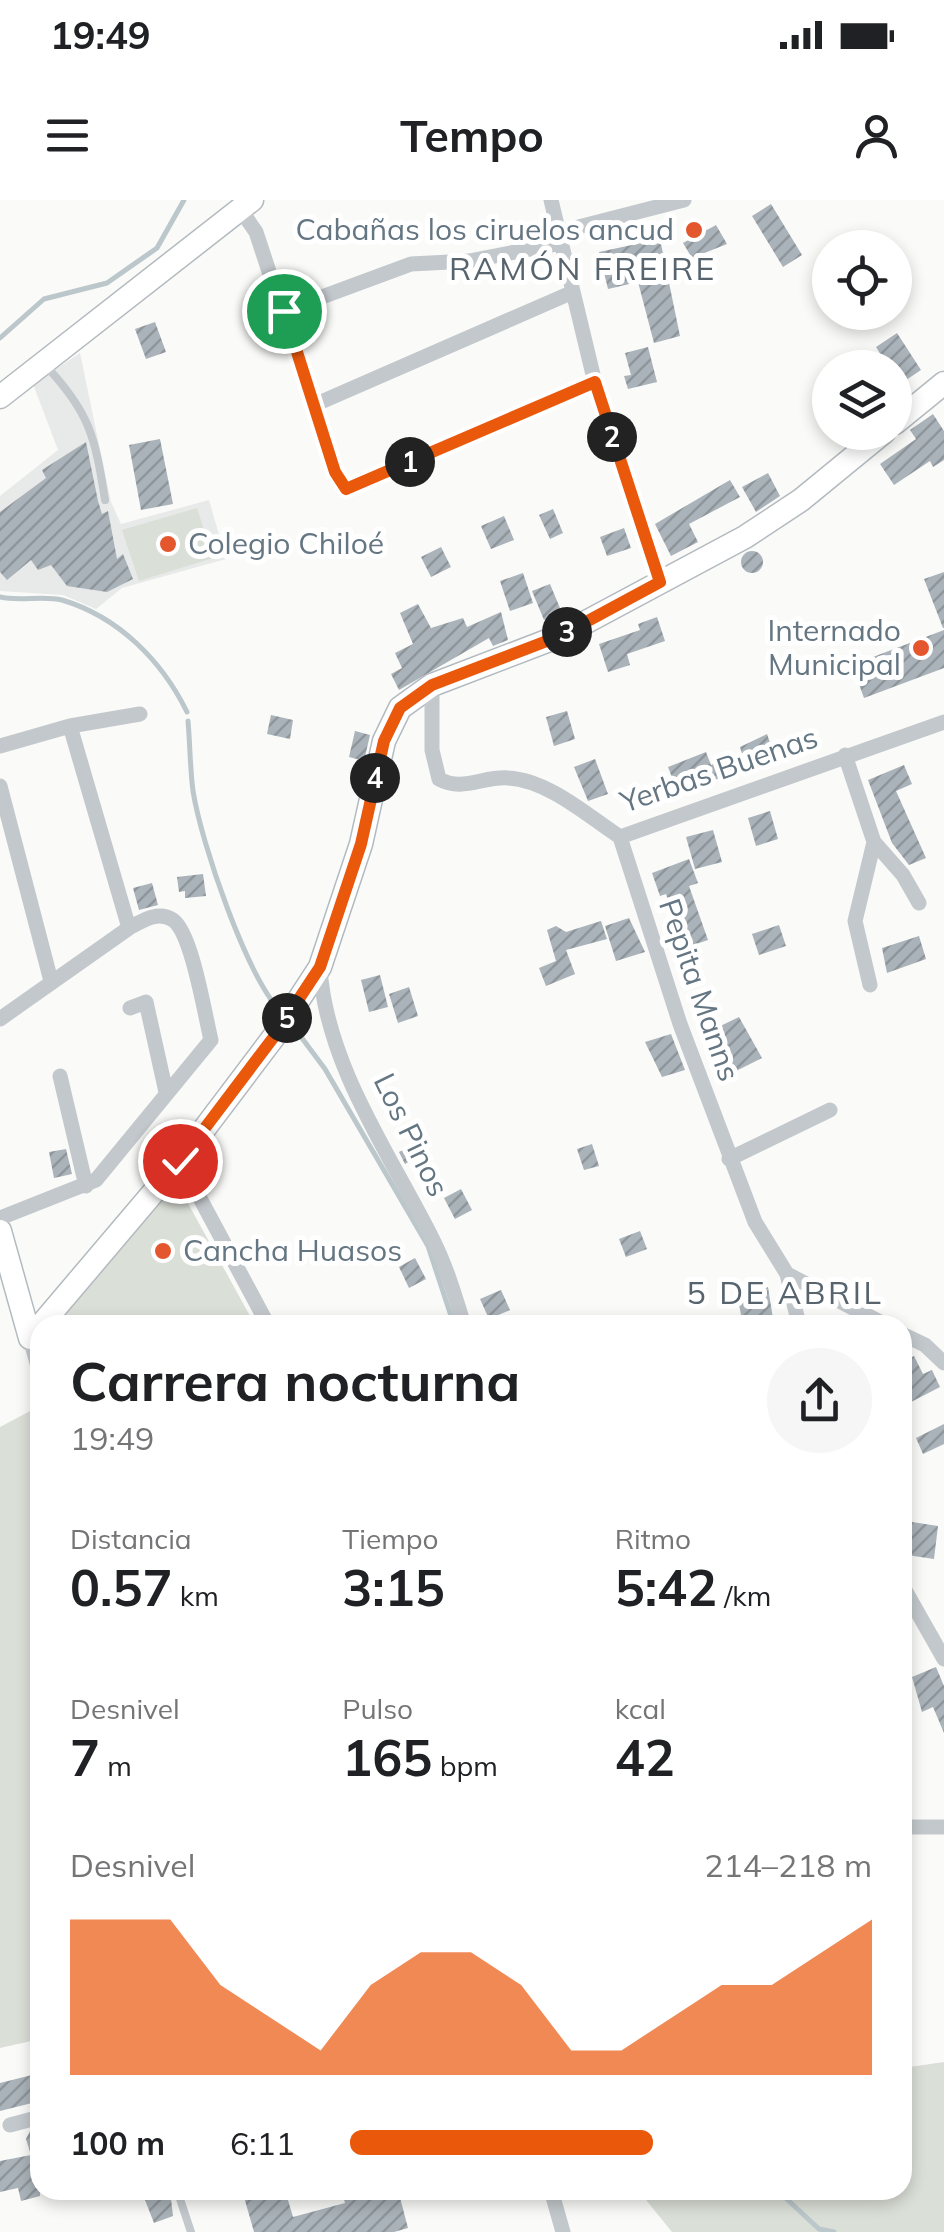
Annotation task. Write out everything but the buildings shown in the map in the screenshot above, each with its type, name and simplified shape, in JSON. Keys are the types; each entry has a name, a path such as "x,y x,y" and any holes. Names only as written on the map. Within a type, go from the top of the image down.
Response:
{"street":[{"path":"552,200 595,382 660,582"},
{"path":"284,311 411,264 469,261 684,200"},
{"path":"0,397 246,204 335,472 346,489 595,382"},
{"path":"314,405 573,292"},
{"path":"912,409 944,383"},
{"path":"50,1315 180,1161 279,1030 320,967 361,844 388,731 400,708 432,685 560,636 660,582 801,500 862,450"},
{"name":"Yerbas Buenas","path":"432,685 432,750 439,779 459,785 508,778 524,781 556,796 620,837 944,722"},
{"path":"0,746 70,726 140,714"},
{"path":"70,726 129,928"},
{"path":"846,756 874,842 902,874 919,904"},
{"path":"0,786 51,981"},
{"name":"Pepita Manns","path":"620,837 729,1160 755,1222 787,1274"},
{"path":"870,985 855,922 874,842"},
{"path":"0,1019 152,916 174,920 186,940 210,1040 106,1170 86,1186 0,1218"},
{"name":"Los Pinos","path":"320,967 331,1030 379,1138 434,1242 460,1315"},
{"path":"130,1008 146,1002 166,1092"},
{"path":"60,1076 86,1186"},
{"path":"729,1160 830,1110"},
{"path":"180,1161 263,1315"},
{"path":"0,1231 8,1287 30,1320"},
{"path":"787,1274 797,1315"},
{"path":"787,1274 867,1315"},
{"path":"912,1339 944,1363"},
{"path":"912,1605 938,1636 944,1659"},
{"path":"912,1827 944,1827"},
{"path":"10,2126 30,2121"},
{"path":"554,2200 563,2232"}],"lane":[{"path":"43,363 74,395 87,428 95,436 105,500"},
{"path":"181,2200 191,2232"}],"shaded area":[{"name":"Colegio Chiloé","path":"80,353 111,502 121,524 209,500 226,559 122,588 96,609 63,595 0,591 0,496 58,450 33,384"},
{"name":"Colegio Chiloé","path":"197,508 213,558 139,581 122,530"},
{"name":"Cancha Huasos","path":"174,1178 249,1315 58,1315"},
{"path":"30,1411 30,2041 0,2048 0,1427"},
{"path":"944,2062 944,2232 672,2232 646,2200 912,2200 912,2067"}],"waterway":[{"path":"0,338 44,299 107,283 157,248 184,200"},
{"path":"0,597 62,600 120,629 165,675 187,712"},
{"path":"188,721 193,791 205,842 241,942 255,972 283,1014"},
{"path":"290,1022 325,1069 428,1246 451,1315"},
{"path":"788,2200 819,2229 834,2232"}],"place":[{"name":"Cabañas los ciruelos ancud","path":"694,230"},
{"name":"Colegio Chiloé","path":"168,544"},
{"name":"Internado Municipal","path":"921,648"},
{"name":"Cancha Huasos","path":"163,1251"}],"district":[{"name":"RAMÓN FREIRE","path":"583,269"},
{"name":"5 DE ABRIL","path":"785,1293"}],"route":[{"path":"180,1161 273,1038 320,967 361,844 384,741 400,708 432,685 560,636 660,582 595,382 346,489 335,472 284,311"}]}
